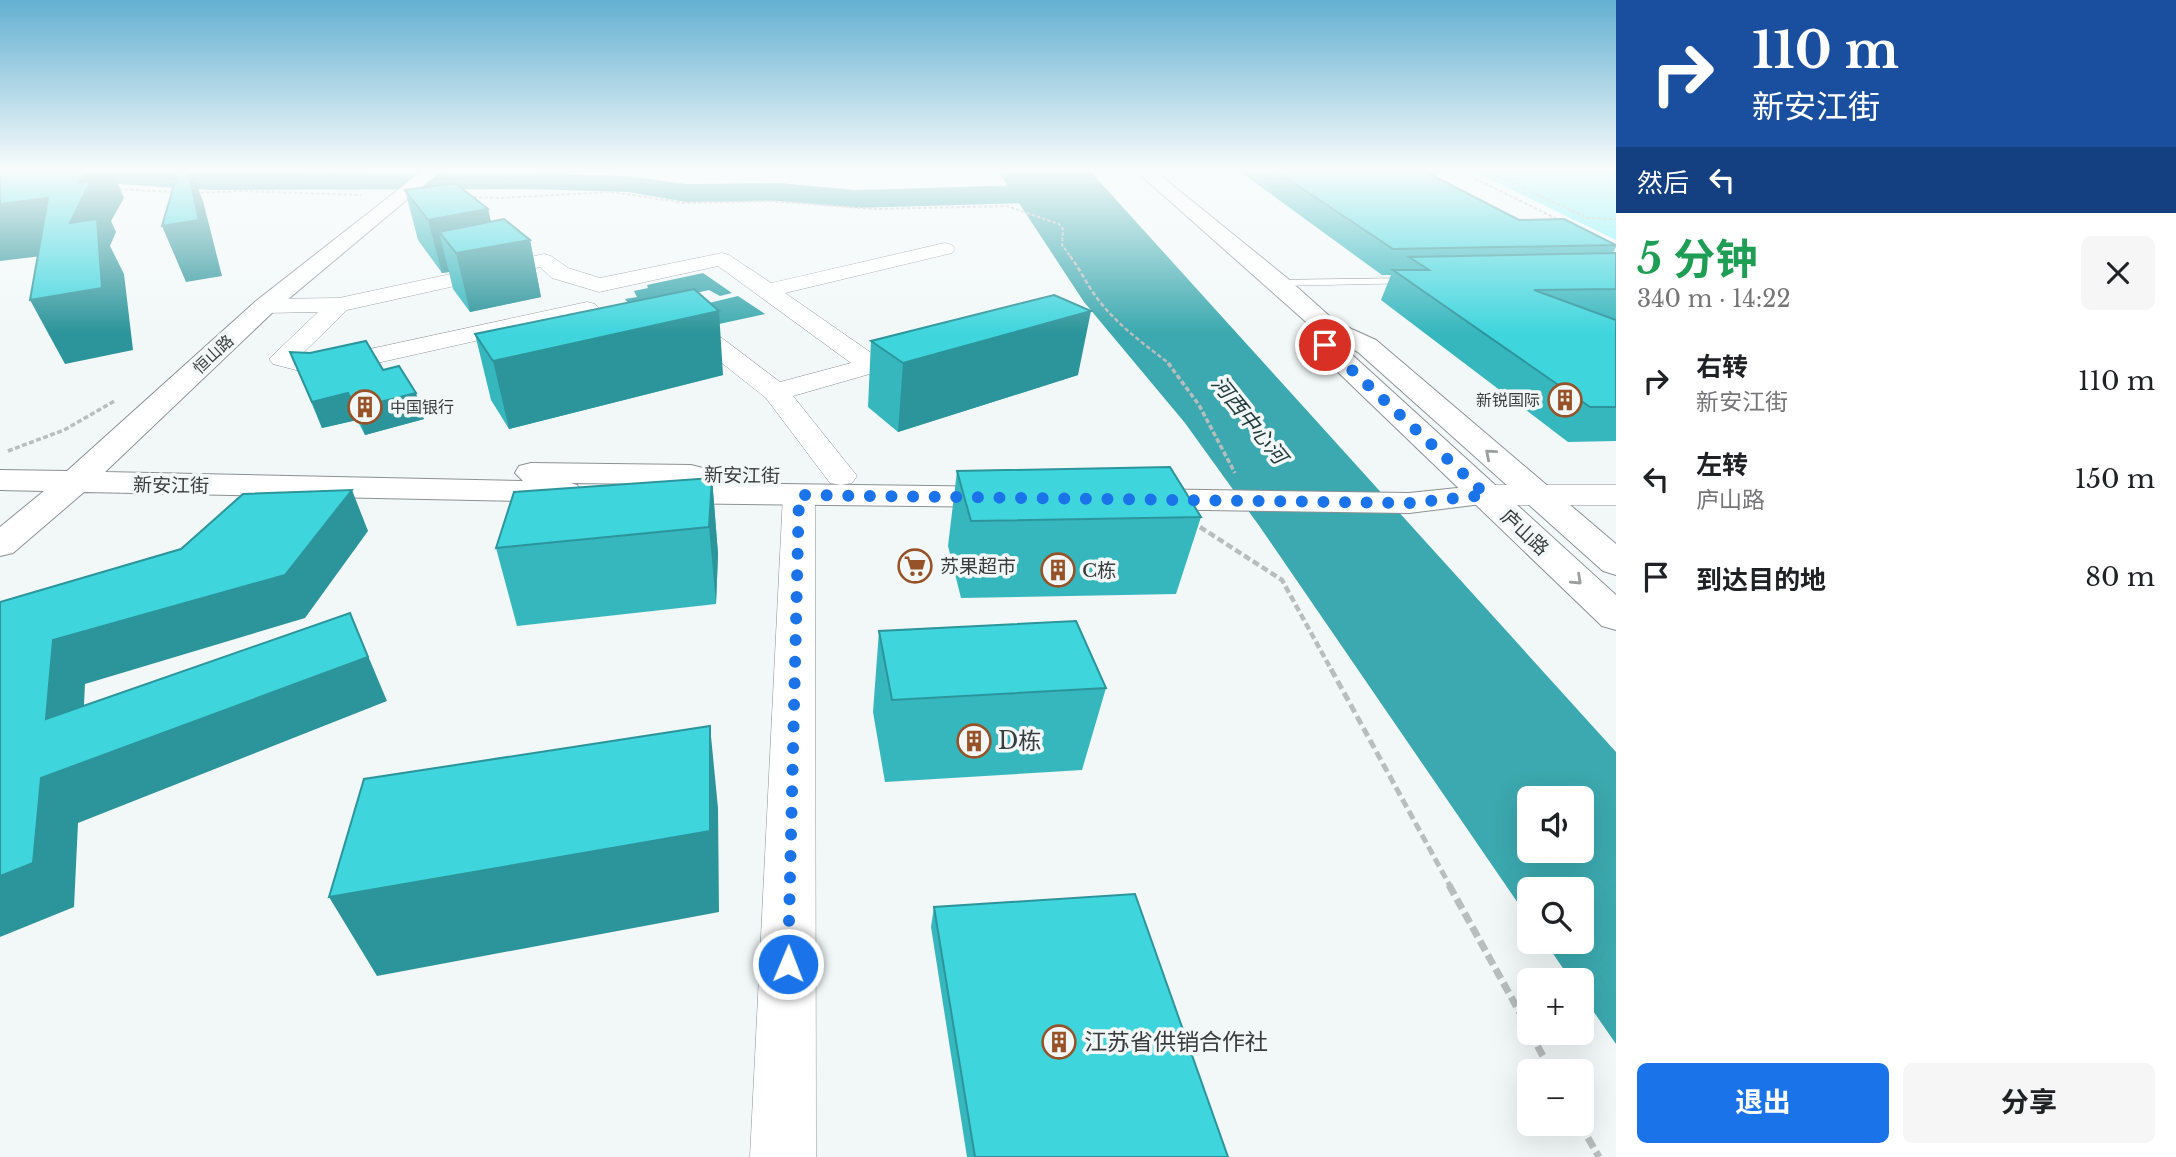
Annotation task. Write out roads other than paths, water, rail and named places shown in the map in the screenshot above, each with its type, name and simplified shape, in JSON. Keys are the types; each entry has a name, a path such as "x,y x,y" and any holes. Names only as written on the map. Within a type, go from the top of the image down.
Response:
{"street":[{"name":"恒山路","path":"0,545 75,482 265,306 366,225"},
{"name":"庐山路","path":"1209,225 1327,327 1367,346 1616,563"},
{"path":"767,291 945,249"},
{"path":"265,306 339,305 544,260 560,273 599,285 722,259 871,365"},
{"path":"587,309 599,285"},
{"path":"339,305 282,359 319,368 587,309"},
{"path":"587,309 623,348 697,331 776,391 820,485 783,1157"},
{"name":"庐山路","path":"1327,327 1325,345 1616,617"},
{"path":"776,391 896,357"},
{"name":"新安江街","path":"0,480 426,491 820,485 1032,488 820,485 439,472 426,491"},
{"path":"1106,489 1176,493 1616,495"}],"lane":[{"path":"1279,283 1422,281"}],"water":[{"name":"河西中心河","path":"1033,225 1139,225 1616,752 1616,1044 1594,1012 1594,968 1563,968 1553,954 1594,954 1594,877 1517,877 1517,902 1260,527 1185,423 1084,302"},
{"path":"703,273 732,293 720,296 709,290 656,302 715,307 709,303 738,296 765,314 719,324 631,307 625,299 637,297 634,291 648,288 647,285"}],"place":[{"name":"新锐国际","path":"1565,400"},
{"name":"中国银行","path":"365,407"},
{"name":"苏果超市","path":"915,566"},
{"name":"C栋","path":"1058,570"},
{"name":"D栋","path":"974,741"},
{"name":"江苏省供销合作社","path":"1059,1042"}]}
